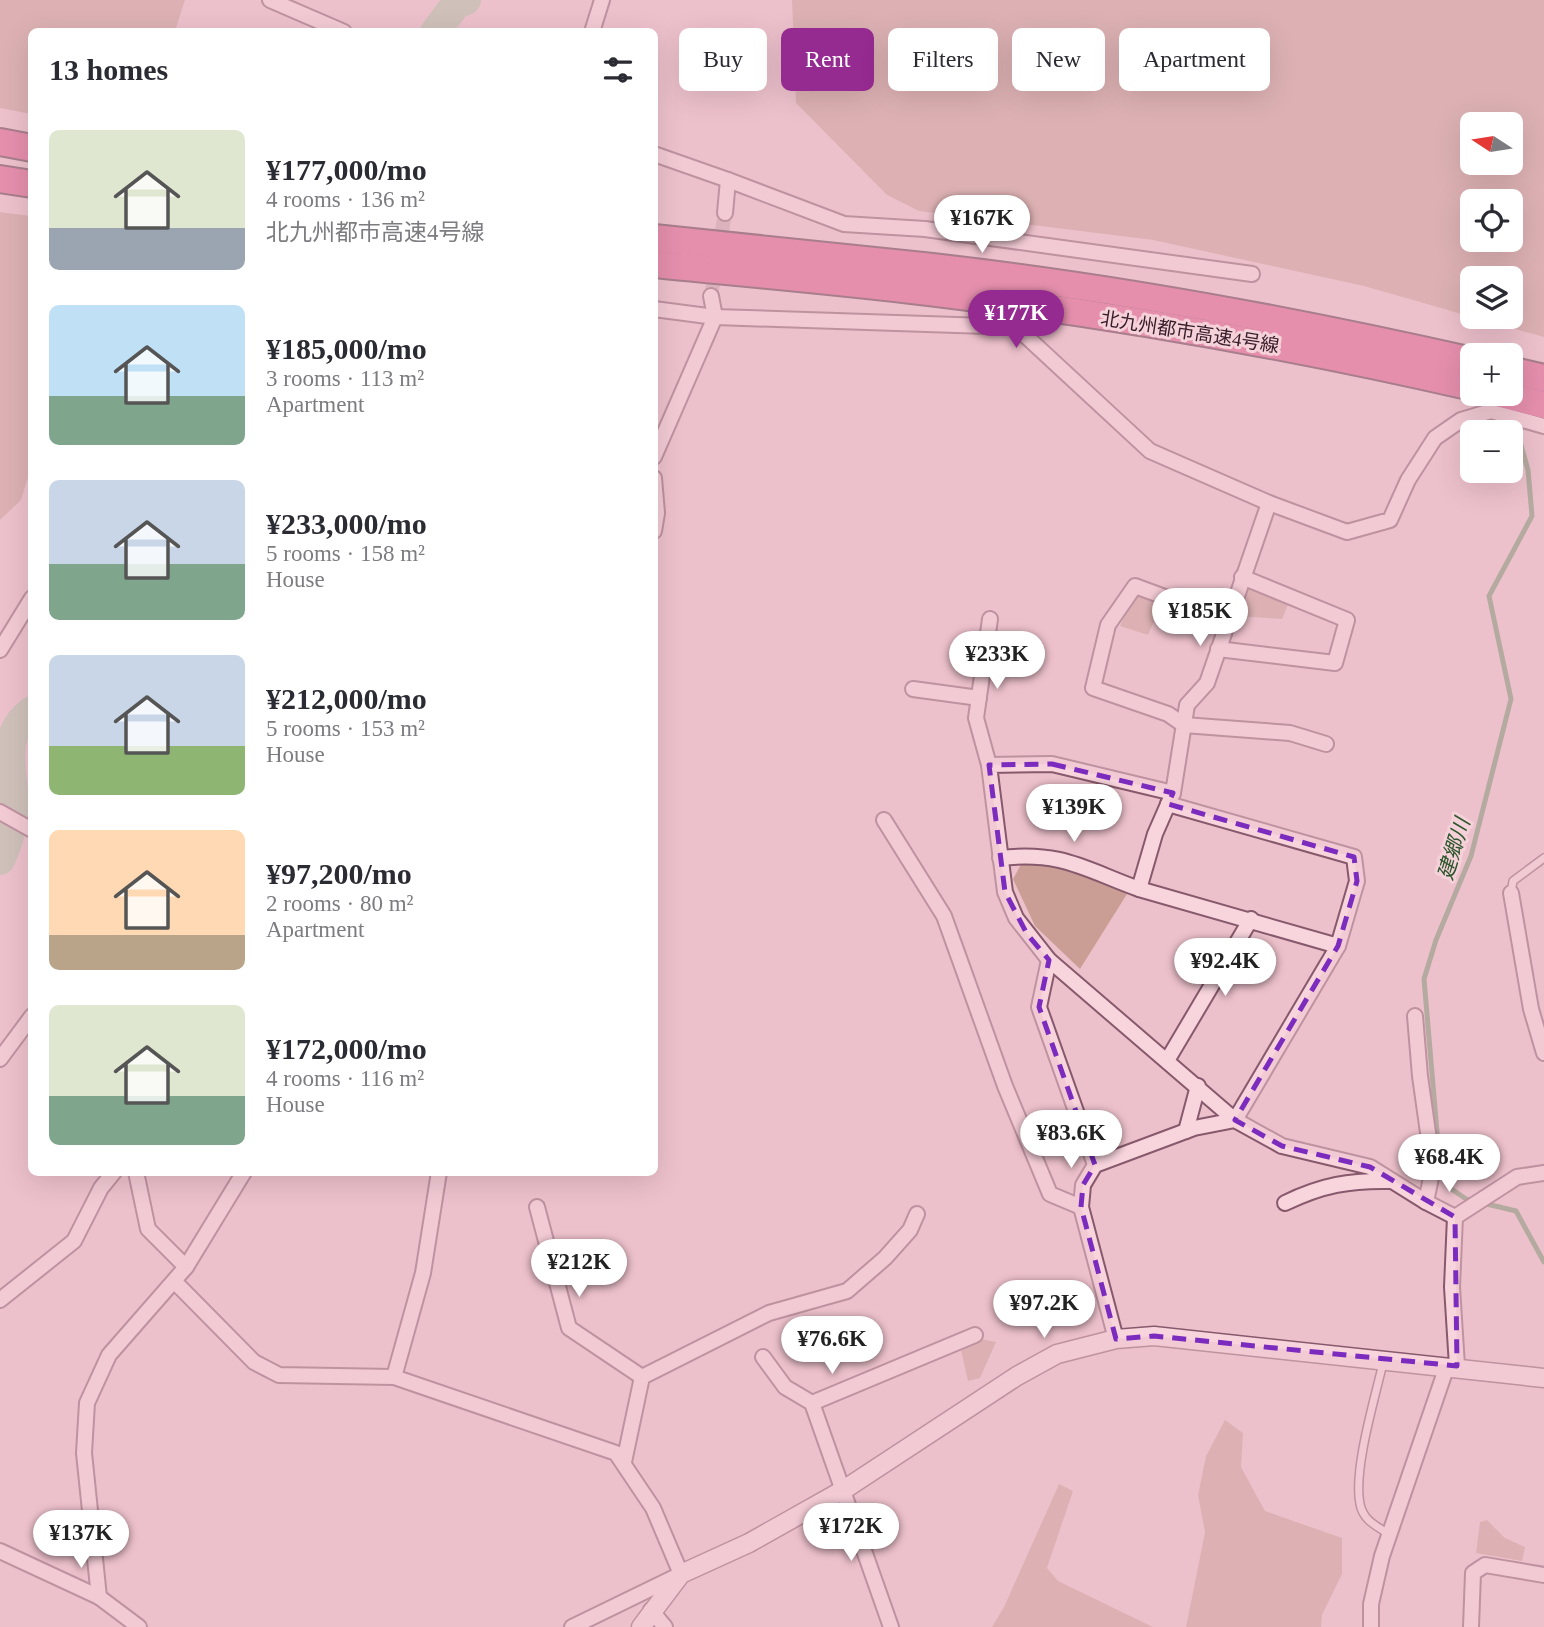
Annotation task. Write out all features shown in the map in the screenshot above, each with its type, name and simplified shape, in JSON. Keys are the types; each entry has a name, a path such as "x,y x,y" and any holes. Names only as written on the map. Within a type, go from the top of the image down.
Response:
{"highway":[{"path":"0,142 28,147"},
{"path":"0,152 28,156"},
{"name":"北九州都市高速4号線","path":"658,238 926,266 1152,299 1265,318 1460,359"},
{"name":"北九州都市高速4号線","path":"658,264 928,292 1043,308 1262,343 1460,384"},
{"path":"1523,373 1544,378"},
{"path":"1522,406 1542,418"}],"street":[{"path":"270,0 334,28"},
{"path":"593,28 602,0"},
{"path":"291,10 307,28"},
{"path":"658,155 844,223 925,229 1252,274"},
{"path":"725,213 728,180"},
{"path":"658,448 715,317 711,296"},
{"path":"658,310 715,317 1016,327 1150,451 1269,503 1348,532 1390,520 1408,480 1435,438 1461,420 1491,411 1515,418 1542,418"},
{"path":"1139,889 1171,799 1186,705 1207,683 1269,503"},
{"path":"1219,649 1335,663 1347,620 1242,577"},
{"path":"1227,620 1135,586 1108,625 1093,688 1168,714 1184,725 1290,733 1326,744"},
{"path":"0,650 28,604"},
{"path":"990,619 976,718 989,765 1005,892 1016,918 1049,960 1236,1119 1282,1146 1370,1167 1426,1202 1458,1215"},
{"path":"913,689 979,698"},
{"path":"989,765 1052,764 1354,857 1357,881 1338,946 1236,1119 1186,1131 1095,1165 1083,1185 1081,1207 1116,1339"},
{"path":"1,812 25,826"},
{"path":"884,820 944,916 1006,1086 1050,1194 1081,1207"},
{"path":"1000,858 1032,854 1073,861 1139,889 1338,946"},
{"path":"1511,893 1531,1009 1544,1053"},
{"path":"1168,1059 1251,919"},
{"path":"1049,960 1039,1007 1095,1165"},
{"path":"1415,1016 1433,1168 1426,1202"},
{"path":"0,1059 28,1021"},
{"path":"1186,1131 1198,1086"},
{"path":"1458,1215 1517,1177 1544,1173"},
{"path":"0,1300 74,1241 101,1188 111,1176"},
{"path":"137,1176 148,1229 186,1267"},
{"path":"99,1597 83,1453 88,1403 109,1355 175,1282 242,1176"},
{"path":"394,1377 423,1273 438,1176"},
{"path":"1285,1203 1307,1192 1351,1180 1392,1181"},
{"path":"537,1207 569,1328 642,1377"},
{"path":"642,1377 769,1313 847,1291 886,1258 910,1230 917,1214"},
{"path":"1371,1627 1371,1604 1389,1534 1452,1366 1452,1287 1458,1215"},
{"path":"175,1282 254,1362 279,1374 394,1377 616,1453 653,1508 681,1574"},
{"path":"812,1403 975,1335"},
{"path":"572,1627 749,1543 845,1489 1017,1376 1057,1354 1116,1339 1154,1336 1544,1378"},
{"path":"763,1357 785,1387 812,1403 845,1489 891,1627"},
{"path":"624,1462 642,1377"},
{"path":"0,1551 99,1597 139,1627"},
{"path":"1471,1627 1473,1573 1485,1565 1544,1575"},
{"path":"641,1627 651,1610 681,1574"},
{"path":"651,1610 665,1627"}],"lane":[{"path":"1511,893 1513,881 1544,858"},
{"path":"1384,1359 1361,1465 1360,1504 1368,1522 1389,1534"}],"highlighted area":[{"path":"1052,764 1173,793 1168,804 1354,857 1357,881 1338,946 1235,1120 1282,1146 1370,1167 1455,1217 1457,1366 1154,1336 1116,1339 1081,1207 1083,1185 1095,1165 1039,1007 1049,960 1027,934 1005,892 989,765"}],"shaded area":[{"path":"0,0 185,0 176,28 28,28 28,113 0,108"},
{"path":"792,0 1544,0 1544,337 1515,329 1523,329 1523,266 1460,266 1460,314 1364,286 1153,240 919,211 887,195 796,103 796,91 874,91 874,28 793,28"},
{"path":"0,212 28,216 28,477 21,500 0,520"},
{"path":"1251,586 1289,602 1282,619 1236,616 1245,589"},
{"path":"1143,593 1162,603 1148,635 1120,626 1133,597"},
{"path":"1023,861 1075,868 1127,894 1080,969 1035,926 1013,879"},
{"path":"981,1339 996,1342 980,1378 968,1381 961,1350"},
{"path":"1225,1420 1243,1433 1241,1467 1265,1511 1342,1538 1342,1574 1322,1615 1321,1627 1186,1627 1205,1532 1198,1495 1206,1456"},
{"path":"1059,1484 1073,1491 1047,1568 1058,1581 1153,1627 992,1627 1004,1607"},
{"path":"1487,1520 1505,1538 1525,1547 1522,1561 1476,1553 1480,1522"}],"waterway":[{"path":"438,28 456,4 466,0"},
{"name":"建郷川","path":"1530,424 1517,431 1528,470 1532,516 1489,596 1511,699 1471,856 1436,940 1424,979 1440,1167 1450,1188 1466,1199 1516,1211 1544,1262"},
{"path":"0,860 10,832 14,809 10,764 12,741 15,730 28,715"}],"tunnel":[{"path":"711,296 725,213"}]}
